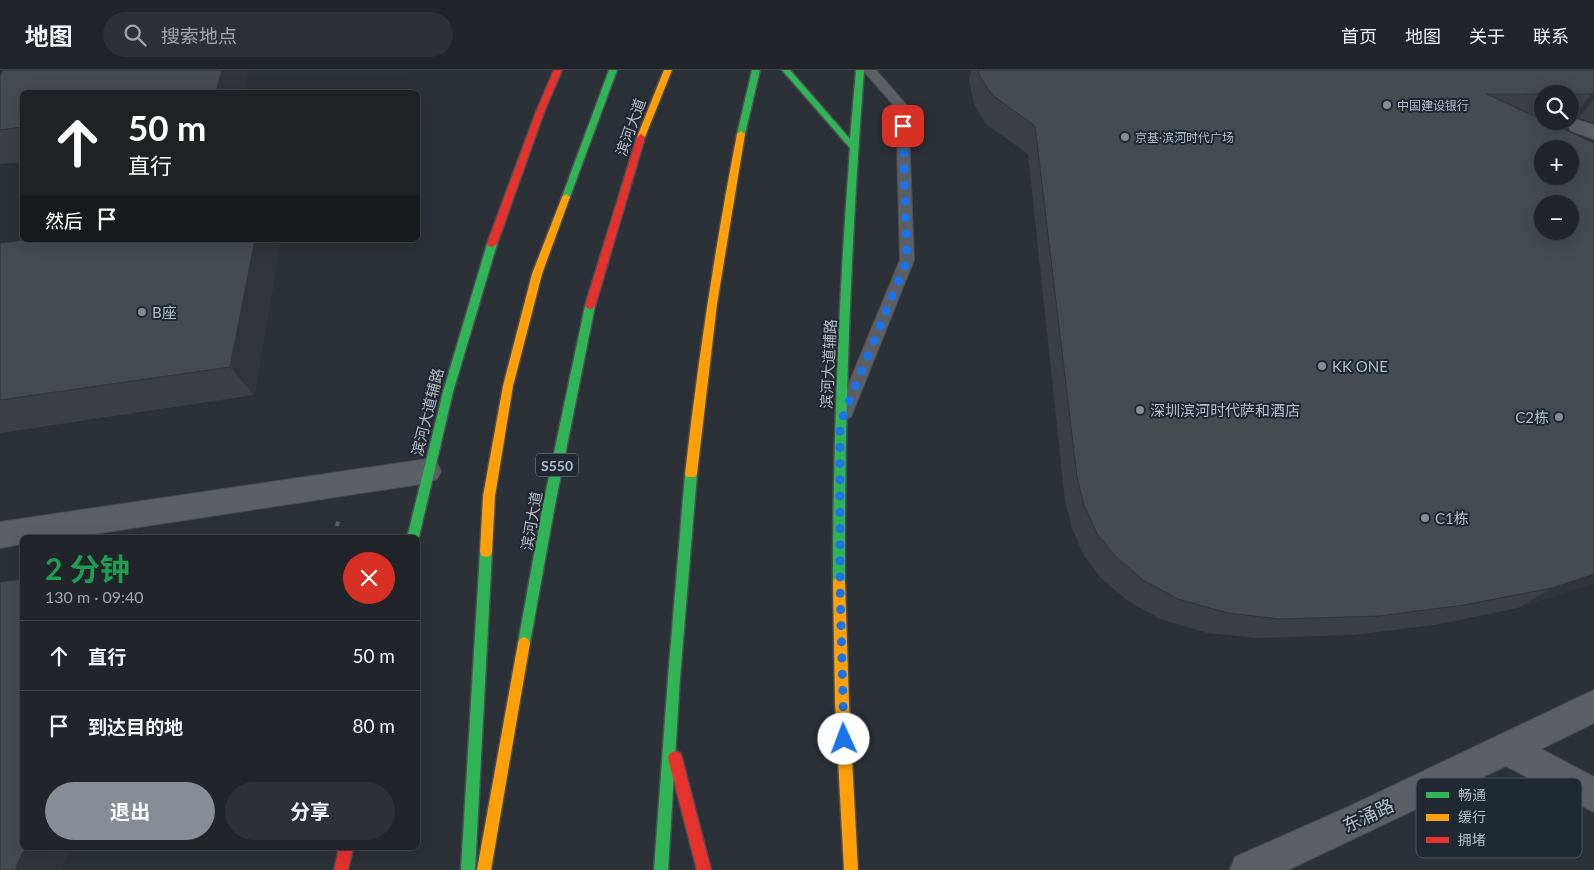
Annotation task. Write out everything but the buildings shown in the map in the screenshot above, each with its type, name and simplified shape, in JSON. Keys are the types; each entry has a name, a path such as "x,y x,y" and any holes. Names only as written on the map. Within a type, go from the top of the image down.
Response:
{"main road":[{"name":"滨河大道辅路","path":"414,535 427,471 457,355 485,262 558,70"},
{"path":"468,870 489,496 508,386 537,274 602,95 613,70"},
{"name":"滨河大道","path":"484,870 549,505 590,306 641,136 668,70"},
{"path":"661,870 668,731 692,451 718,254 756,70"},
{"path":"786,70 854,148"},
{"name":"滨河大道辅路","path":"851,870 840,585 840,424 854,148 860,70"},
{"path":"668,731 704,870"},
{"path":"341,870 346,850"}],"street":[{"path":"0,535 427,471"},
{"name":"东涌路","path":"1444,778 1594,706"},
{"path":"1506,748 1562,778"},
{"path":"1582,789 1594,795"},
{"name":"东涌路","path":"1248,870 1416,792"}],"lane":[{"path":"840,424 907,260 902,107 869,70"}],"traffic: fast":[{"path":"566,197 613,70"},
{"path":"741,134 756,70"},
{"path":"786,70 854,148"},
{"path":"839,582 841,390 860,70"},
{"path":"414,535 448,392 492,244"},
{"path":"524,643 549,505 590,306"},
{"path":"661,870 674,678 691,474"},
{"path":"468,870 486,552"}],"traffic: slow":[{"path":"641,137 668,70"},
{"path":"691,474 712,304 741,134"},
{"path":"486,552 489,496 508,386 537,274 566,197"},
{"path":"839,582 842,703 851,870"},
{"path":"484,870 524,643"}],"traffic: jam":[{"path":"492,244 540,112 558,70"},
{"path":"590,306 641,137"},
{"path":"675,758 704,870"},
{"path":"341,870 346,850"}],"place":[{"name":"中国建设银行","path":"1387,105"},
{"name":"京基·滨河时代广场","path":"1125,137"},
{"name":"B座","path":"142,312"},
{"name":"KK ONE","path":"1322,366"},
{"name":"深圳滨河时代萨和酒店","path":"1140,410"},
{"name":"C2栋","path":"1559,417"},
{"name":"C1栋","path":"1425,518"}],"route":[{"path":"844,739 840,585 840,424 879,333 907,260 903,126"}]}
